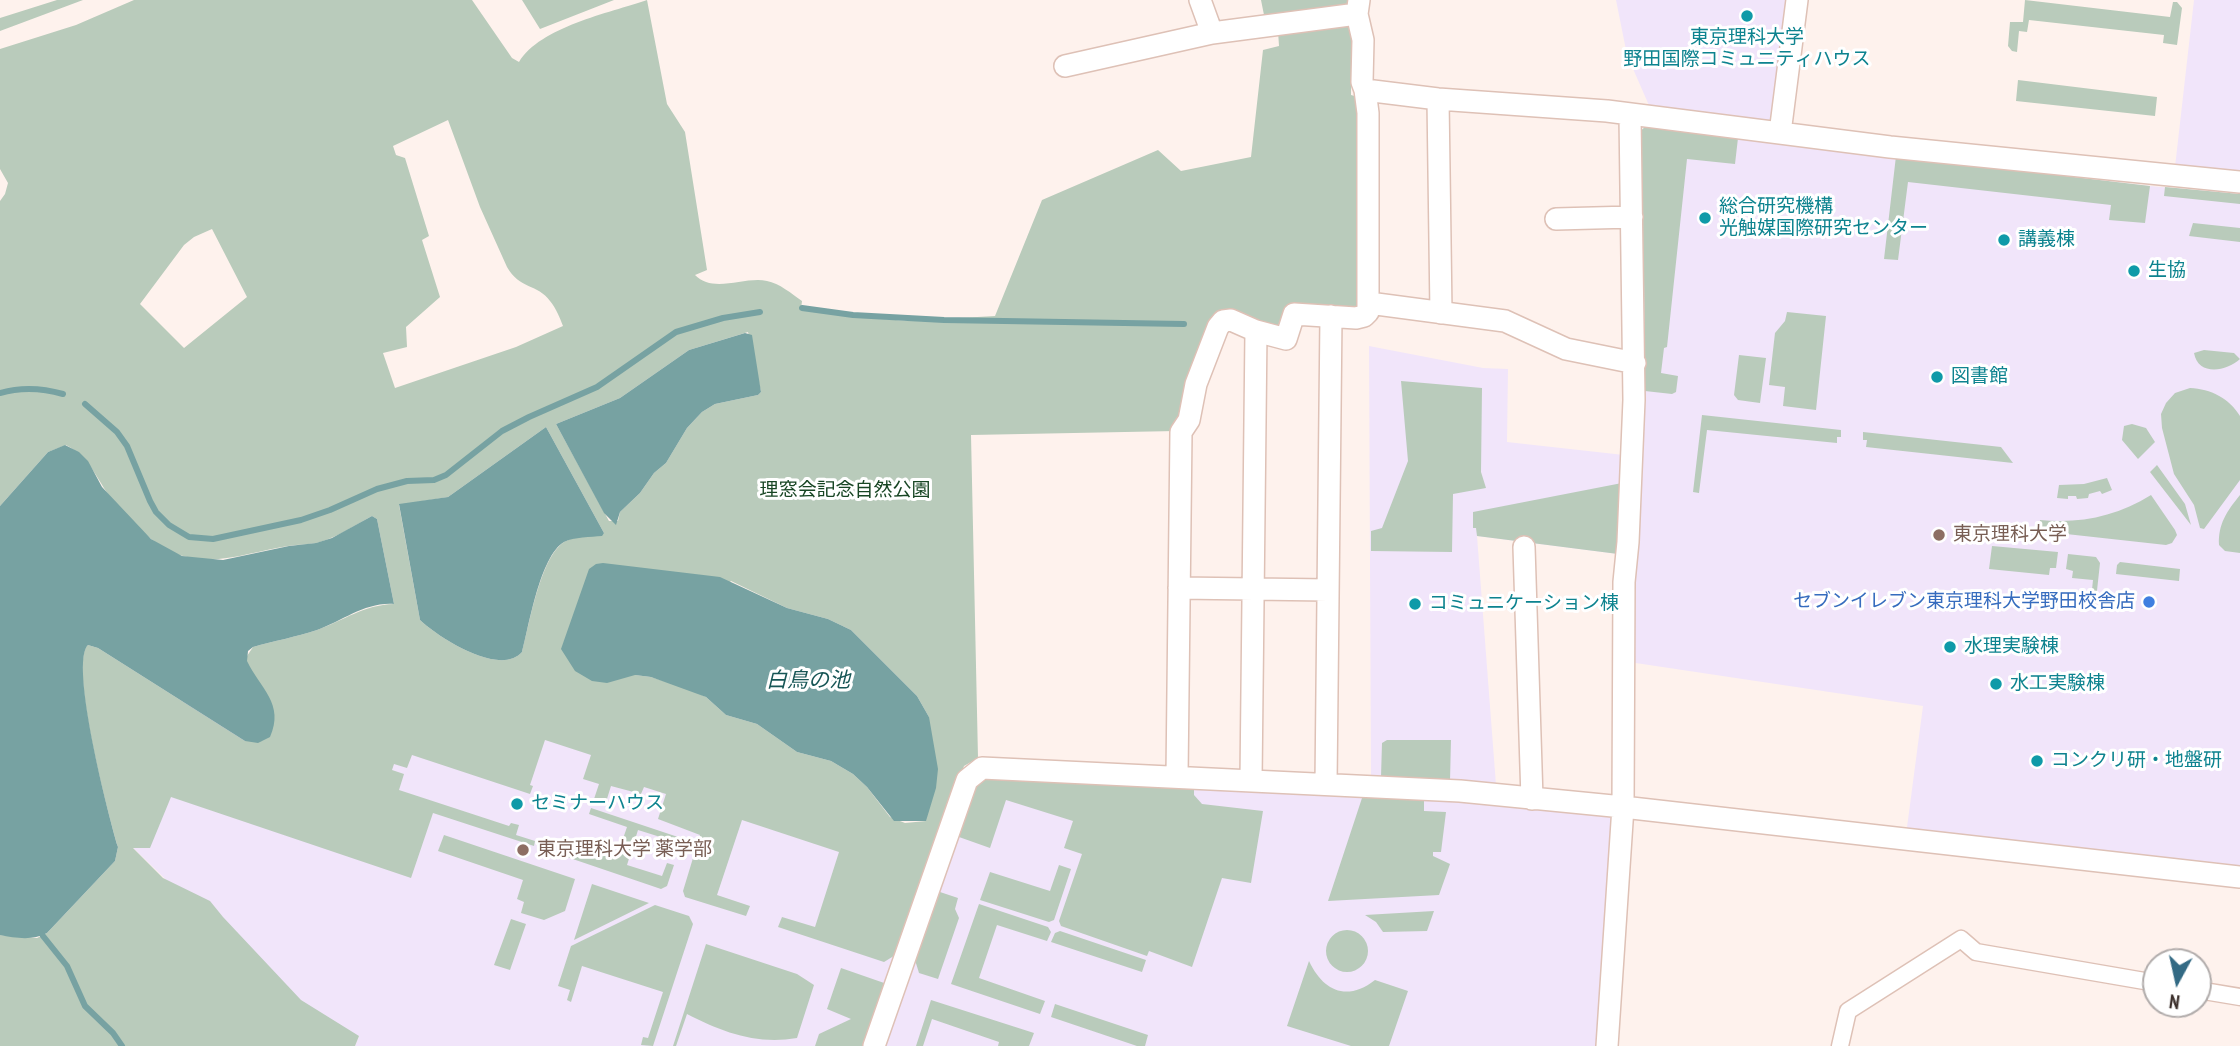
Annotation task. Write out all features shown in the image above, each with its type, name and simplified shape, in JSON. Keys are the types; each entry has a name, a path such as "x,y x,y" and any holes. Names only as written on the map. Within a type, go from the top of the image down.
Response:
{"street":[{"path":"1200,0 1212,33"},
{"path":"1780,133 1797,0"},
{"path":"1065,66 1212,33 1358,7 1363,40 1362,82 1368,113 1369,303 1364,316 1356,318 1294,314 1286,339 1256,331 1231,320 1223,321 1218,327 1196,383 1189,420 1181,432 1177,776"},
{"path":"1365,90 1437,99 1607,111 1630,116 1903,148 2240,182"},
{"path":"1437,99 1441,313"},
{"path":"1607,1046 1623,807 1623,582 1628,542 1635,363 1630,116"},
{"path":"1556,219 1632,217"},
{"path":"1369,303 1506,321 1566,349 1635,363"},
{"path":"1326,784 1331,316"},
{"path":"1251,779 1256,331"},
{"path":"1524,547 1532,799"},
{"path":"1179,588 1328,590"},
{"path":"874,1046 967,780 982,768 1251,779 1460,792 1623,807 2240,877"},
{"path":"1840,1046 1848,1011 1961,939 1976,952 2142,981"},
{"path":"2212,992 2240,997"}],"shaded area":[{"path":"1616,0 1790,0 1776,114 1765,123 1651,110 1627,55"},
{"path":"2194,0 2240,0 2240,173 2175,167"},
{"name":"東京理科大学","path":"1645,127 2150,186 2240,194 2240,870 1906,835 1923,706 1629,662 1628,582 1636,581 1638,487 1645,391 1638,133"},
{"path":"1369,346 1483,368 1508,369 1507,442 1624,455 1618,554 1477,536 1496,785 1371,776"},
{"name":"東京理科大学 薬学部","path":"351,653 929,862 865,1046 355,1046 359,1036 314,1023 125,840 90,728"},
{"path":"985,777 1430,799 1612,815 1618,823 1603,1046 885,1046 978,782"}],"green space":[{"path":"57,0 83,0 0,31 0,18"},
{"name":"理窓会記念自然公園","path":"134,0 472,0 512,58 519,62 529,50 559,30 647,0 667,104 685,132 707,270 695,275 702,281 720,284 758,280 772,282 802,301 801,309 907,321 995,316 1042,200 1158,150 1181,171 1251,157 1263,50 1279,46 1278,31 1343,24 1351,28 1351,95 1358,97 1363,309 1294,309 1283,333 1230,315 1176,431 971,435 978,758 964,766 897,954 884,962 778,927 782,917 815,927 839,852 742,820 717,895 750,906 746,916 685,897 683,891 700,835 658,819 666,794 644,787 641,794 611,786 606,802 594,799 599,784 583,779 591,755 545,740 530,785 533,786 530,794 412,755 407,768 394,764 392,770 404,774 399,790 509,826 511,823 519,825 516,835 535,841 534,846 433,813 411,878 171,797 150,848 133,848 163,878 210,901 301,1000 359,1036 355,1046 0,1046 0,935 37,938 47,933 115,861 118,847 99,775 86,709 83,658 88,645 98,648 245,741 247,656 253,647 317,630 373,607 394,604 377,519 372,516 340,534 316,543 223,559 183,556 164,548 138,527 116,504 83,457 66,445 48,452 0,506 0,201 8,183 0,169 0,49 76,25","holes":["448,120 480,207 507,267 517,279 545,296 563,326 516,347 395,388 383,353 407,347 406,327 440,297 422,240 429,236 405,158 396,155 393,146","212,229 247,297 184,348 140,304 184,245","748,332 761,392 758,395 715,404 702,412 687,428 666,463 620,512 618,521 609,521 556,424 620,398 689,350","546,427 604,533 570,539 557,548 537,591 522,652 512,659 499,660 485,658 455,645 420,620 399,505 448,497","731,581 787,608 828,619 851,630 917,696 929,717 926,821 905,823 890,817 867,787 853,774 831,761 797,752 757,724 726,715 706,697 651,677 635,675"]},
{"path":"522,0 614,0 540,29"},
{"path":"1261,0 1351,0 1352,6 1264,15"},
{"path":"2025,0 2170,17 2173,2 2177,2 2182,8 2177,45 2163,43 2164,35 2029,20 2027,32 2019,31 2017,52 2012,51 2008,46 2010,22 2023,22"},
{"path":"2018,80 2157,97 2155,116 2016,101"},
{"path":"1645,127 1738,138 1735,164 1687,159 1667,347 1664,348 1661,373 1678,376 1676,392 1672,394 1645,391 1638,133"},
{"path":"1896,156 2150,186 2145,223 2109,220 2111,205 1908,182 1898,260 1884,259"},
{"path":"2165,187 2240,194 2240,204 2164,196"},
{"path":"2193,223 2240,228 2240,242 2189,236"},
{"path":"1787,312 1826,316 1816,410 1783,406 1785,387 1769,385 1775,333 1785,321"},
{"path":"2204,350 2234,353 2240,359 2227,367 2213,370 2201,365 2197,360 2194,353"},
{"path":"1739,355 1766,358 1760,403 1738,400 1734,395"},
{"path":"1401,381 1482,388 1481,472 1486,488 1453,494 1452,552 1371,551 1371,531 1382,528 1408,461"},
{"path":"2190,388 2219,396 2240,416 2240,480 2204,529 2200,528 2194,505 2174,474 2162,428 2161,414 2166,403 2175,393"},
{"path":"1702,415 1841,430 1841,437 1837,437 1837,443 1707,430 1699,493 1693,492"},
{"path":"2132,424 2146,428 2155,442 2138,459 2122,440 2124,426"},
{"path":"1863,432 2001,447 2013,463 1866,447 1867,440 1863,440"},
{"path":"2157,465 2185,504 2191,525 2150,472"},
{"path":"2107,478 2112,490 2102,494 2100,491 2089,494 2088,498 2057,498 2059,485 2084,484"},
{"path":"1622,483 1618,554 1477,536 1476,528 1473,528 1473,512"},
{"path":"2151,495 2175,530 2177,535 2172,543 2166,545 2039,531 2040,520 2070,521 2098,517"},
{"path":"2240,495 2240,553 2225,551 2219,545 2224,518"},
{"path":"1992,546 2058,552 2056,568 2050,568 2049,575 1989,569"},
{"path":"2068,554 2096,557 2100,563 2095,609 2090,609 2093,580 2072,578 2073,571 2066,569"},
{"path":"2120,562 2180,569 2179,581 2116,574"},
{"path":"1387,740 1451,740 1450,781 1381,777 1382,743"},
{"path":"985,777 1194,787 1194,795 1202,804 1263,811 1251,883 1222,878 1192,967 1149,951 1147,956 1061,926 1059,921 1082,854 1064,848 1073,821 1006,800 990,848 959,837 978,782"},
{"path":"1363,795 1424,799 1424,811 1446,812 1441,852 1433,852 1433,856 1450,864 1439,895 1328,901"},
{"path":"591,808 678,837 681,843 675,858 669,856 673,841 638,830 627,865 662,876 667,863 674,865 667,886 661,889 558,854 560,849 577,855 579,847 616,859 627,827 589,814"},
{"path":"444,835 575,879 565,911 544,920 521,913 524,902 517,899 523,880 438,851"},
{"path":"1059,865 1071,869 1054,920 1049,922 980,900 990,872 1050,891"},
{"path":"592,884 649,903 574,940"},
{"path":"940,892 958,898 955,909 959,918 938,979 919,973 915,960"},
{"path":"979,904 1048,927 1051,932 1047,941 997,925 979,978 1045,1001 1040,1014 951,984"},
{"path":"655,905 689,916 693,924 653,1046 641,1045 643,1037 648,1038 663,992 582,966 571,1002 567,1000 570,990 558,986 571,946"},
{"path":"1434,911 1427,931 1383,932 1376,922 1365,915"},
{"path":"511,919 526,924 510,970 494,965"},
{"path":"1347,930 1362,936 1368,951 1362,966 1347,972 1332,966 1326,951 1332,936"},
{"path":"1060,931 1146,960 1142,972 1051,942 1055,933"},
{"path":"706,944 797,974 814,985 797,1038 753,1038 713,1026 687,1014 676,1046 673,1046"},
{"path":"1309,961 1321,980 1337,990 1355,991 1375,980 1408,991 1389,1046 1351,1046 1287,1026"},
{"path":"841,968 887,984 865,1046 815,1046 819,1034 851,1019 827,1009"},
{"path":"931,1000 1034,1033 1029,1046 998,1046 999,1042 932,1019 923,1046 916,1046"},
{"path":"1055,1004 1148,1035 1145,1046 1137,1046 1051,1017"}],"water":[{"path":"745,333 752,335 761,392 758,395 715,404 702,412 687,428 666,463 620,512 616,525 604,513 556,424 620,398 689,350"},
{"path":"546,427 604,533 602,536 568,540 556,550 542,576 522,652 512,659 485,658 455,645 420,620 399,504 448,497"},
{"path":"65,445 79,452 88,461 102,487 151,539 182,556 223,560 316,543 332,538 372,516 377,519 394,604 373,606 317,630 253,647 248,651 247,661 269,697 275,715 270,737 258,743 245,741 98,648 88,645 83,658 83,680 92,741 118,847 115,861 47,933 18,938 0,935 0,506 48,452"},
{"name":"白鳥の池","path":"603,563 720,577 787,608 828,619 851,630 917,696 929,717 938,769 936,788 926,821 894,821 853,774 831,761 797,752 757,724 726,715 706,697 651,677 635,675 607,683 592,681 575,671 561,649 589,569"}],"waterway":[{"path":"802,308 853,315 944,320 1184,324"},
{"path":"85,404 117,432 127,446 156,512 169,525 189,537 213,539 301,520 377,489 407,481 434,480 446,475 502,431 597,387 676,332 723,318 760,312"},
{"path":"0,393 32,389 63,394"},
{"path":"43,936 67,966 85,1006 113,1033 122,1046"}],"place":[{"name":"東京理科大学 野田国際コミュニティハウス","path":"1747,16"},
{"name":"総合研究機構 光触媒国際研究センター","path":"1705,218"},
{"name":"講義棟","path":"2004,240"},
{"name":"生協","path":"2134,271"},
{"name":"図書館","path":"1937,377"},
{"name":"東京理科大学","path":"1939,535"},
{"name":"セブンイレブン東京理科大学野田校舎店","path":"2149,602"},
{"name":"コミュニケーション棟","path":"1415,604"},
{"name":"水理実験棟","path":"1950,647"},
{"name":"水工実験棟","path":"1996,684"},
{"name":"コンクリ研・地盤研","path":"2037,761"},
{"name":"セミナーハウス","path":"517,804"},
{"name":"東京理科大学 薬学部","path":"523,850"}]}
